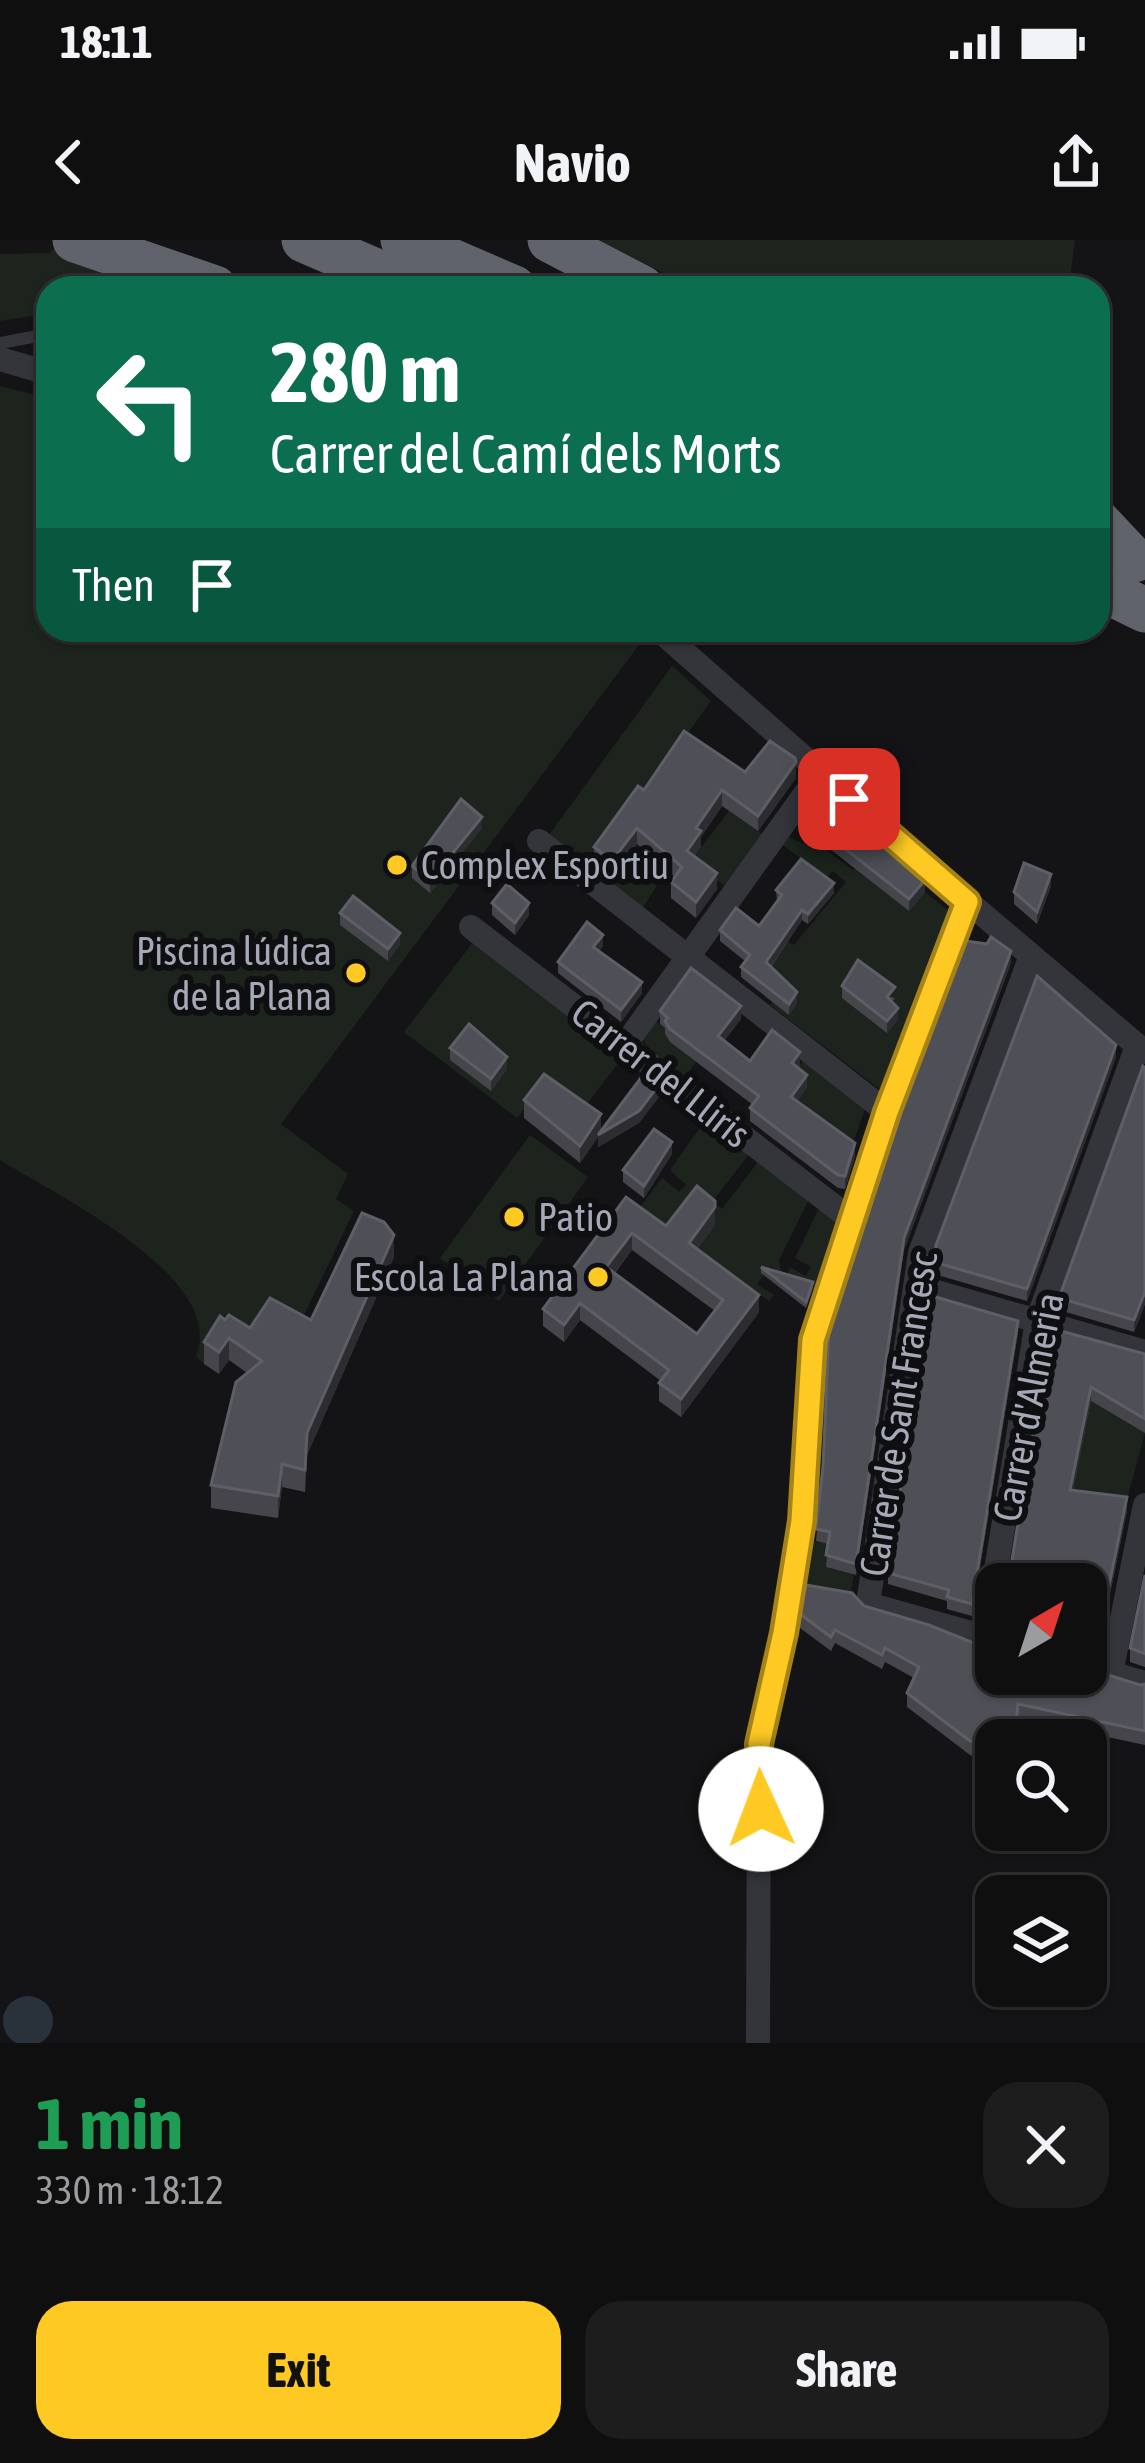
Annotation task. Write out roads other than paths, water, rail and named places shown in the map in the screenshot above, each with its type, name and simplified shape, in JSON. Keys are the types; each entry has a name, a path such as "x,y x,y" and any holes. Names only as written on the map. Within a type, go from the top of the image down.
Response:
{"highway":[{"path":"75,240 180,276"},
{"path":"304,240 387,276"},
{"path":"404,240 486,276"},
{"path":"550,240 619,276"}],"street":[{"path":"0,359 36,370"},
{"path":"673,642 1141,1049"},
{"path":"625,1046 820,773"},
{"path":"539,841 887,1112"},
{"path":"758,2043 759,1744 802,1521 813,1340 887,1112 967,902"},
{"name":"Carrer del Lliris","path":"471,927 852,1220"},
{"name":"Carrer de Sant Francesc","path":"975,1634 868,1604 920,1253 1031,956"},
{"name":"Carrer d'Almeria","path":"1001,1563 1037,1321 1141,1049"},
{"path":"916,1286 1145,1352"},
{"path":"1111,1673 1145,1505"},
{"path":"1107,1672 1145,1682"}],"lane":[{"path":"0,343 36,336"}],"place":[{"name":"Complex Esportiu","path":"397,865"},
{"name":"Piscina lúdica de la Plana","path":"356,973"},
{"name":"Patio","path":"514,1217"},
{"name":"Escola La Plana","path":"598,1277"}]}
